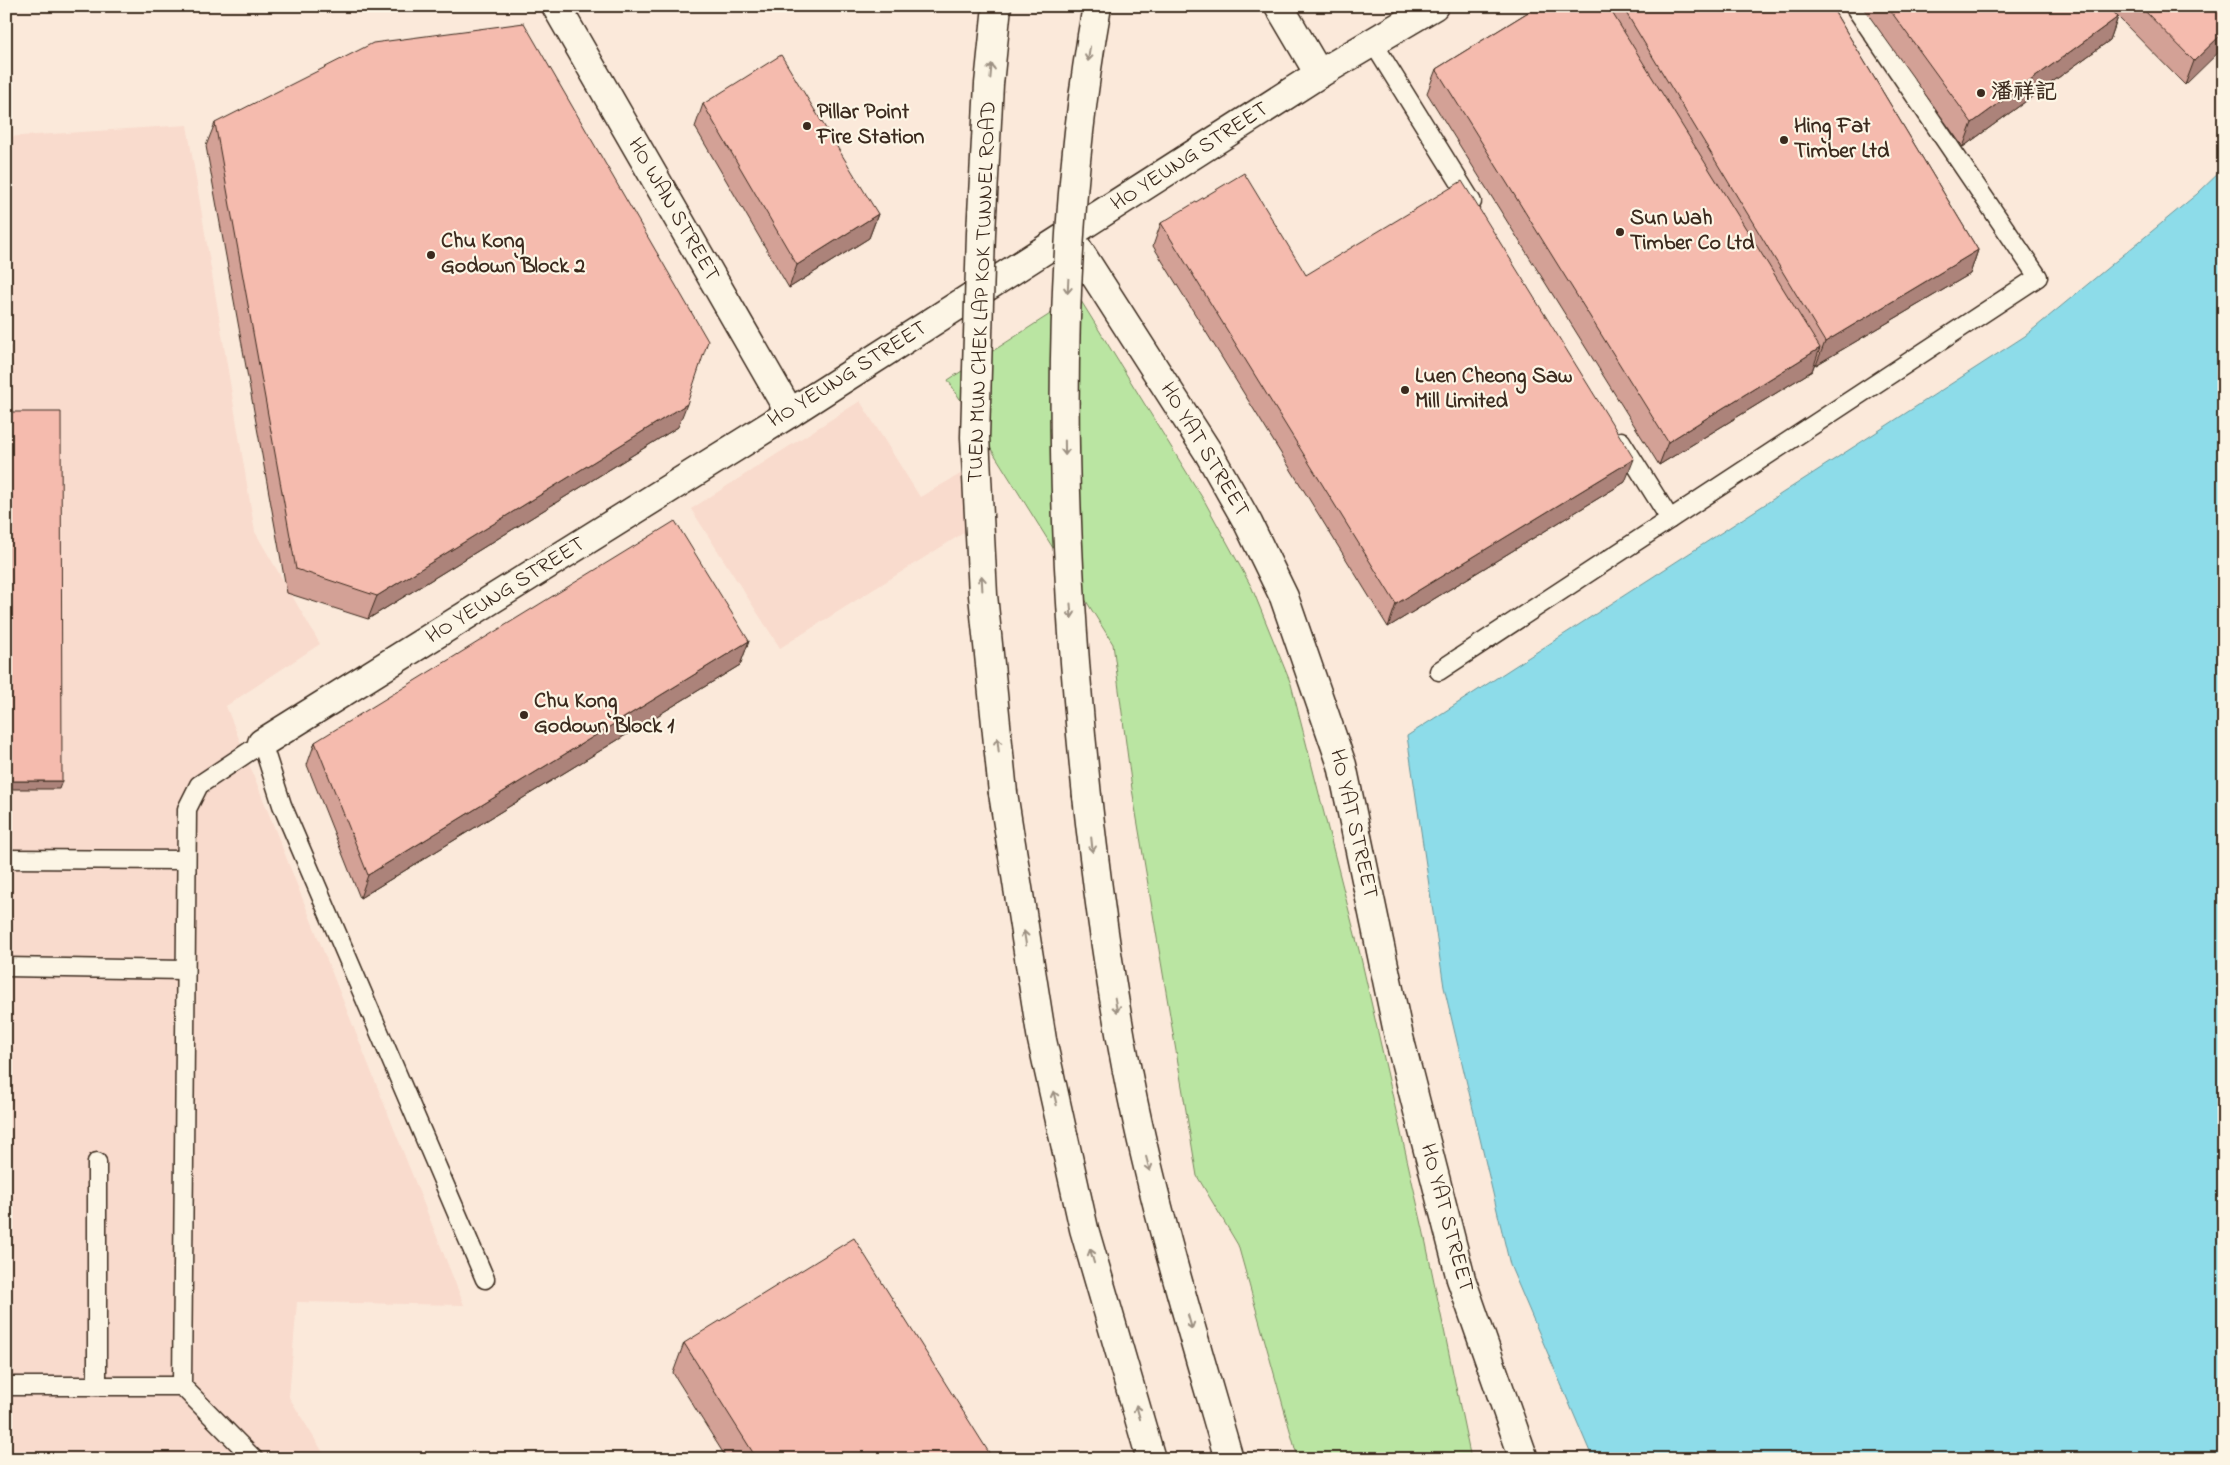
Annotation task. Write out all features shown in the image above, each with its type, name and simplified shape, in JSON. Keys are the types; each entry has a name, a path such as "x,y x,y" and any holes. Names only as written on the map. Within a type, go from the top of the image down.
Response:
{"main road":[{"name":"HO WAN STREET","path":"556,6 790,413"},
{"name":"TUEN MUN CHEK LAP KOK TUNNEL ROAD","path":"996,6 989,84 981,234 975,437 983,595 1003,794 1042,1040 1077,1201 1151,1459"},
{"path":"1097,6 1080,123 1071,222 1066,336 1065,446 1069,574 1078,707 1097,886 1110,976 1138,1124 1229,1459"},
{"path":"1279,6 1319,74"},
{"name":"HO YEUNG STREET","path":"262,743 790,413 1319,74 1434,6"},
{"name":"HO YAT STREET","path":"1070,235 1208,452 1248,523 1284,597 1342,765 1399,1037 1461,1279 1524,1459"}],"lane":[{"path":"1440,671 2038,277 1854,6"},
{"path":"1372,41 1482,217"},
{"path":"1612,427 1670,519"},
{"path":"254,1459 182,1386 184,970 187,810 198,785 262,743 282,805 485,1279"},
{"path":"6,859 186,860"},
{"path":"6,967 184,970"},
{"path":"97,1162 97,1386"},
{"path":"6,1386 182,1386"}],"shaded area":[{"path":"187,125 255,532 320,644 226,706 464,1305 297,1302 289,1397 327,1459 6,1459 6,137"},
{"path":"860,401 920,497 964,472 989,517 780,648 691,509"}],"green space":[{"path":"1078,296 1205,502 1252,588 1291,684 1361,958 1423,1229 1471,1459 1298,1459 1238,1245 1197,1176 1132,789 1113,644 948,380"}],"water":[{"path":"2224,168 2224,1459 1593,1459 1510,1265 1444,987 1407,736 2025,336 2197,194"}],"building":[{"name":"Sun Wah Timber Co Ltd","path":"1538,6 1608,6 1820,348 1668,442 1436,69"},
{"name":"Hing Fat Timber Ltd","path":"1622,6 1831,6 1978,250 1825,342"},
{"name":"潘祥記","path":"1887,6 2108,6 2118,17 1972,123"},
{"path":"2140,6 2224,6 2224,32 2194,61"},
{"name":"Chu Kong Godown Block 2","path":"524,23 708,341 687,404 377,596 296,569 215,123 373,43"},
{"path":"781,55 878,214 797,265 703,104"},
{"path":"6,145 10,145 8,759 6,759"},
{"name":"Luen Cheong Saw Mill Limited","path":"1244,173 1306,275 1462,181 1634,459 1396,604 1161,223"},
{"path":"9,412 61,412 62,781 6,781 6,764 8,759"},
{"name":"Chu Kong Godown Block 1","path":"675,521 749,641 368,875 315,742"},
{"path":"854,1238 993,1459 757,1459 684,1343"}],"place":[{"name":"潘祥記","path":"1981,93"},
{"name":"Pillar Point Fire Station","path":"807,126"},
{"name":"Hing Fat Timber Ltd","path":"1784,140"},
{"name":"Sun Wah Timber Co Ltd","path":"1620,232"},
{"name":"Chu Kong Godown Block 2","path":"431,255"},
{"name":"Luen Cheong Saw Mill Limited","path":"1405,390"},
{"name":"Chu Kong Godown Block 1","path":"524,715"}]}
